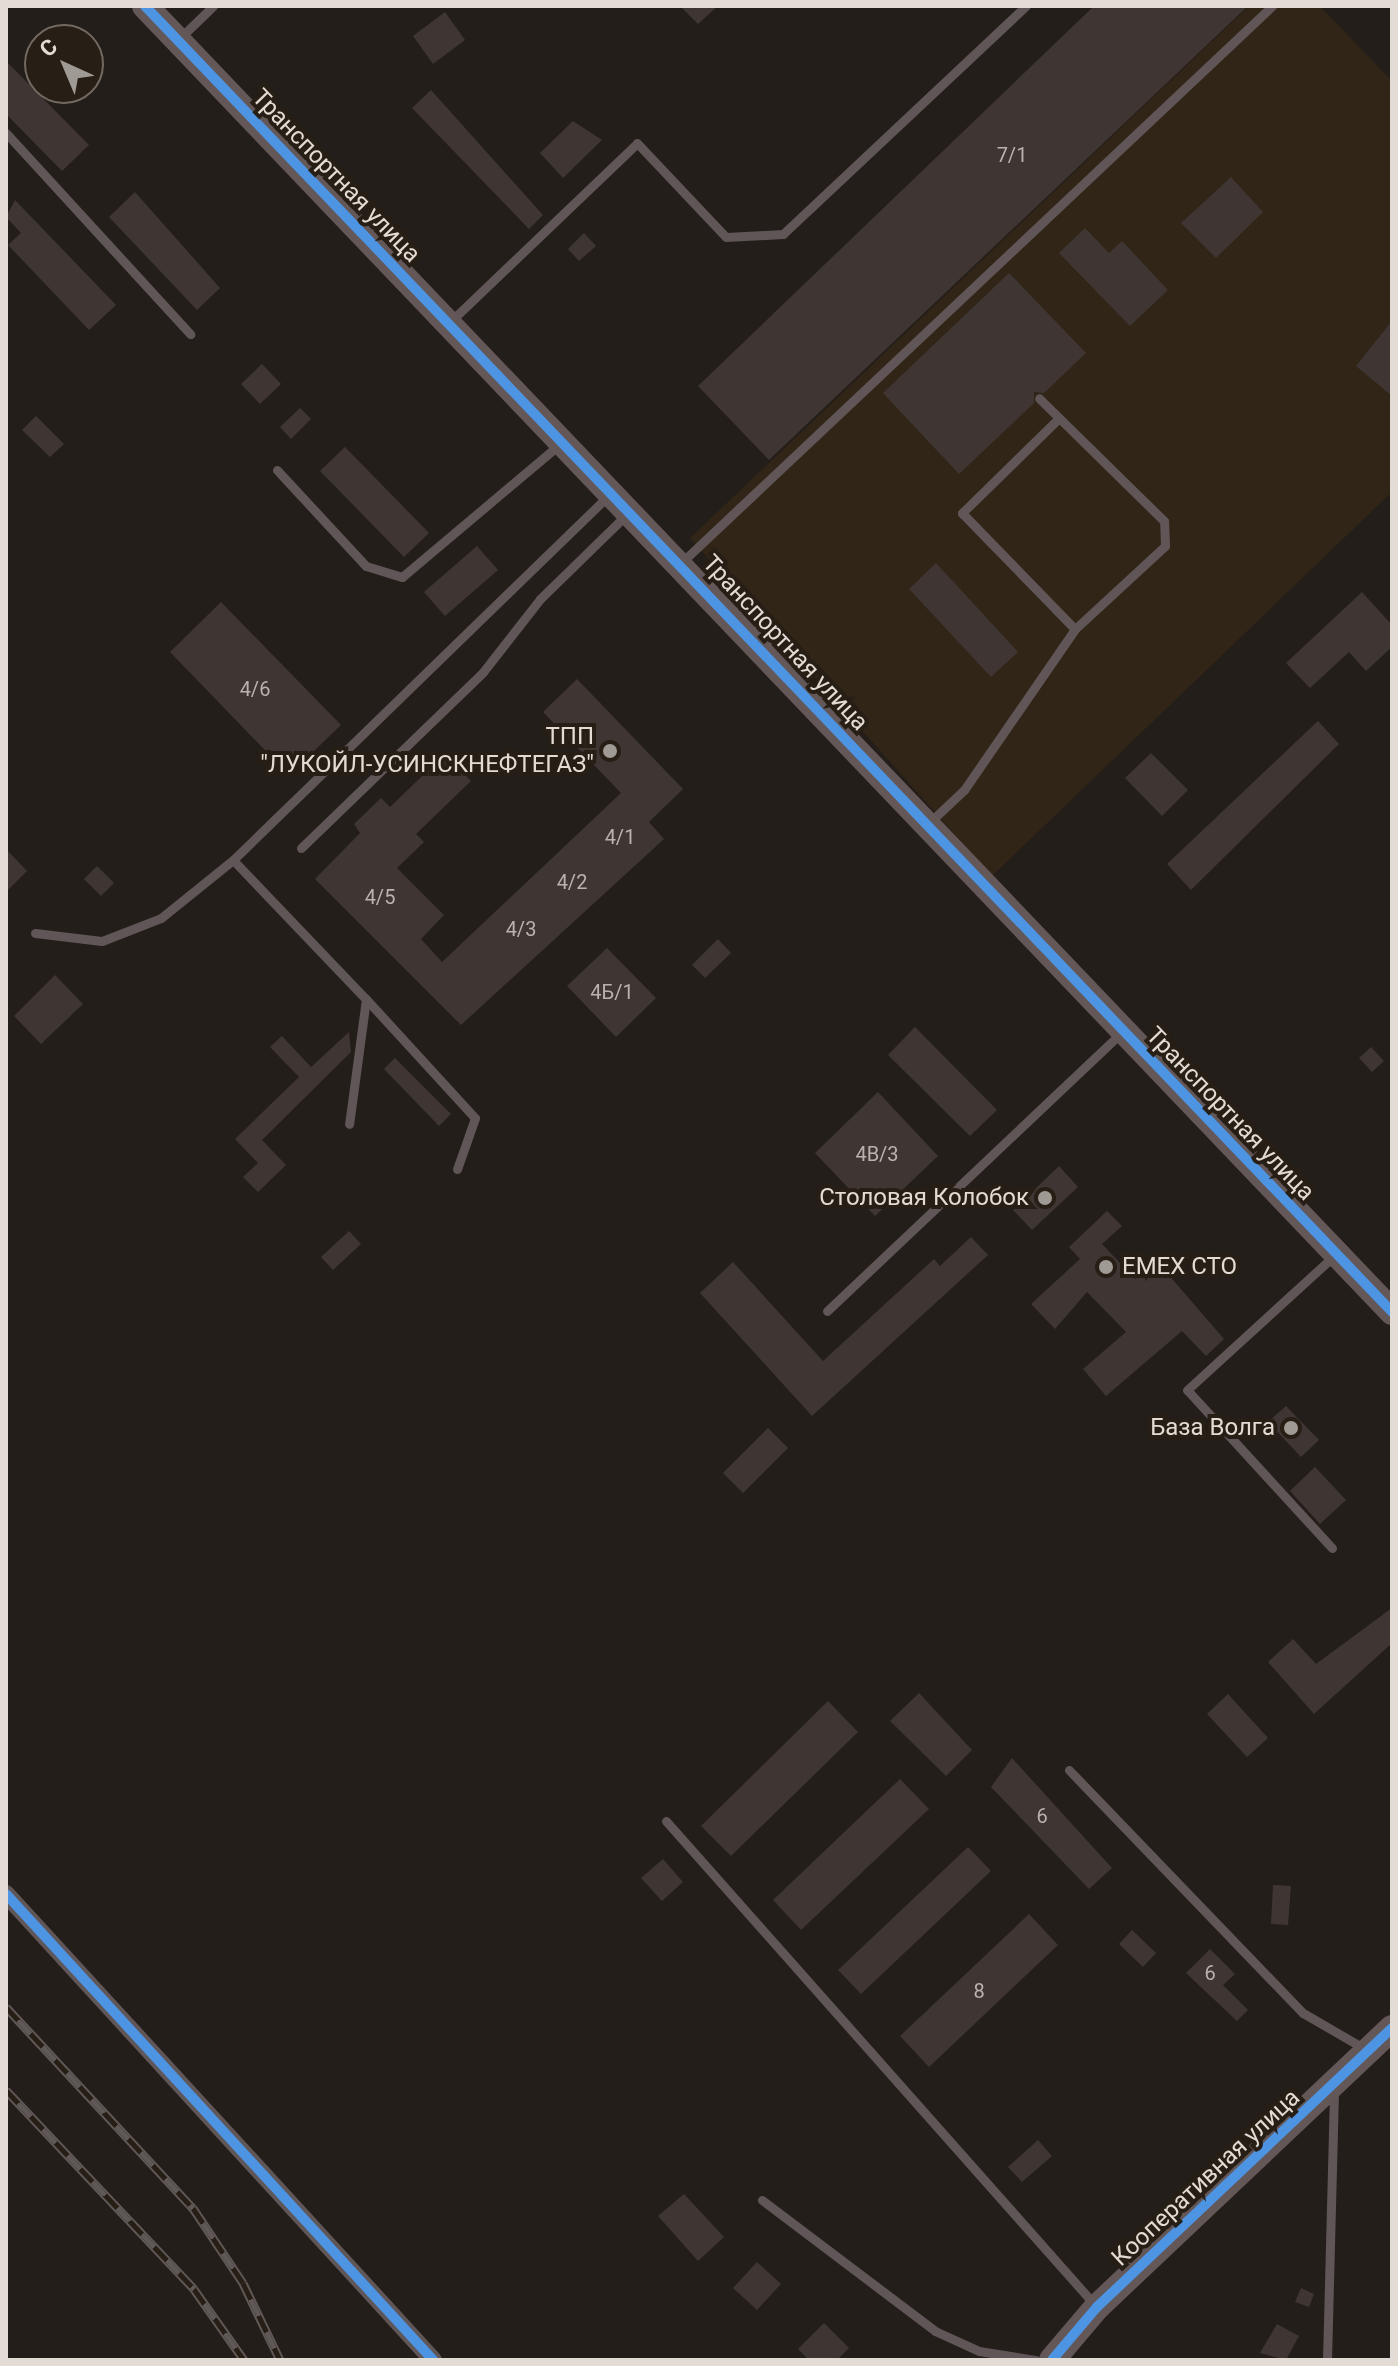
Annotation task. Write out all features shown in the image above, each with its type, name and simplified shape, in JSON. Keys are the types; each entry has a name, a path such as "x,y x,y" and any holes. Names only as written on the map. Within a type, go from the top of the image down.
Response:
{"street":[{"name":"Транспортная улица","path":"145,6 620,502 682,562 1123,1032 1392,1312"},
{"path":"6,1894 433,2360"},
{"name":"Кооперативная улица","path":"1052,2360 1097,2307 1392,2028"}],"lane":[{"path":"178,40 213,6"},
{"path":"449,323 637,143 726,237 783,234 1026,6"},
{"path":"682,562 1272,6"},
{"path":"6,133 190,334"},
{"path":"927,824 964,790 1075,629 1165,546 1164,521 1039,398"},
{"path":"1059,418 962,513 1075,629"},
{"path":"277,470 366,566 402,577 564,441"},
{"path":"301,848 483,672 620,502"},
{"path":"35,933 102,941 161,918 233,860 620,502"},
{"path":"233,860 475,1118 457,1169"},
{"path":"349,1124 366,999"},
{"path":"827,1311 1123,1032"},
{"path":"1332,1548 1187,1390 1336,1254"},
{"path":"1069,1770 1303,2013 1368,2051"},
{"path":"666,1821 1097,2307"},
{"path":"1327,2360 1333,2086"},
{"path":"762,2200 935,2331 979,2351 1036,2360"}],"shaded area":[{"path":"1249,6 1320,6 1392,81 1392,492 992,876 690,538"}],"building":[{"path":"680,6 718,6 698,24"},
{"path":"1094,6 1248,6 769,460 698,386"},
{"path":"445,12 465,40 433,64 413,36"},
{"path":"6,61 24,79 24,104 48,104 89,145 62,171 6,114"},
{"path":"431,90 543,215 529,229 412,108"},
{"path":"573,121 602,140 563,178 540,153"},
{"path":"1231,177 1263,212 1216,258 1181,223"},
{"path":"135,192 220,288 197,310 109,217"},
{"path":"15,200 116,305 89,330 8,245 21,233 6,217"},
{"path":"1085,228 1109,253 1122,241 1168,290 1130,326 1059,253"},
{"path":"584,233 596,246 579,261 568,249"},
{"path":"1009,273 1086,353 1044,393 1034,392 1034,403 959,474 883,393"},
{"path":"1392,321 1392,396 1356,366"},
{"path":"262,364 281,384 260,404 241,384"},
{"path":"300,408 311,419 291,439 280,427"},
{"path":"36,416 64,444 50,457 22,430"},
{"path":"345,447 429,533 404,557 320,471"},
{"path":"477,546 498,570 445,616 424,592"},
{"path":"936,563 1018,652 991,677 909,589"},
{"path":"1362,592 1392,625 1392,647 1366,671 1349,652 1310,688 1286,663"},
{"path":"221,602 341,725 289,775 170,652"},
{"path":"577,679 683,789 649,822 664,839 461,1025 315,879 360,833 354,824 381,798 390,807 445,754 471,781 416,834 424,842 397,868 444,915 421,939 442,962 621,793 543,712"},
{"path":"1318,721 1339,744 1191,890 1167,864"},
{"path":"1151,753 1188,790 1162,816 1125,778"},
{"path":"6,849 27,871 6,892"},
{"path":"97,866 114,883 101,896 84,879"},
{"path":"718,939 731,953 705,978 692,965"},
{"path":"607,948 656,998 616,1037 567,986"},
{"path":"55,975 83,1004 41,1044 14,1016"},
{"path":"915,1027 997,1110 970,1136 888,1055"},
{"path":"349,1032 351,1052 262,1140 286,1165 258,1192 243,1177 258,1163 235,1139 299,1077 270,1047 282,1036 311,1067"},
{"path":"1371,1047 1384,1061 1372,1072 1359,1058"},
{"path":"395,1058 451,1114 439,1126 384,1069"},
{"path":"878,1092 938,1156 875,1216 815,1153"},
{"name":"Столовая Колобок","path":"1059,1166 1078,1187 1032,1230 1013,1210"},
{"path":"1107,1211 1122,1226 1102,1244 1135,1279 1155,1259 1224,1339 1206,1356 1182,1331 1106,1396 1083,1369 1126,1332 1087,1292 1055,1329 1031,1304 1080,1259 1069,1247"},
{"path":"349,1231 361,1244 333,1270 321,1257"},
{"path":"971,1237 988,1255 812,1416 700,1293 733,1262 823,1361 934,1259 940,1266"},
{"name":"База Волга","path":"1286,1406 1319,1440 1301,1457 1268,1422"},
{"path":"768,1428 788,1448 743,1493 723,1473"},
{"path":"1315,1467 1346,1500 1320,1524 1290,1491"},
{"path":"1392,1608 1392,1643 1314,1714 1268,1662 1293,1639 1316,1664"},
{"path":"919,1693 972,1750 946,1776 890,1721"},
{"path":"1228,1694 1268,1738 1247,1757 1207,1714"},
{"path":"828,1701 858,1732 731,1856 701,1826"},
{"path":"1012,1758 1112,1868 1089,1889 991,1787"},
{"path":"900,1779 929,1809 801,1930 773,1900"},
{"path":"968,1847 991,1871 861,1994 838,1970"},
{"path":"663,1859 683,1882 662,1901 641,1878"},
{"path":"1273,1885 1291,1886 1288,1925 1271,1924"},
{"path":"1029,1914 1058,1945 929,2067 900,2036"},
{"path":"1132,1930 1156,1953 1143,1967 1119,1944"},
{"path":"1210,1949 1235,1974 1223,1985 1248,2010 1237,2021 1186,1973"},
{"path":"1038,2140 1052,2156 1022,2182 1008,2167"},
{"path":"684,2194 724,2237 698,2261 658,2216"},
{"path":"757,2262 781,2284 757,2310 733,2288"},
{"path":"1301,2288 1314,2294 1309,2307 1295,2302"},
{"path":"824,2323 849,2348 837,2360 809,2360 798,2349"},
{"path":"1277,2324 1299,2336 1286,2360 1260,2353"}],"railway":[{"path":"6,2007 193,2208 243,2283 280,2360"},
{"path":"6,2090 194,2289 244,2360"}],"cycle path":[{"path":"145,6 1392,1312"},
{"path":"6,1894 433,2360"},
{"path":"1052,2360 1097,2307 1392,2028"}],"place":[{"name":"ТПП \"ЛУКОЙЛ-УСИНСКНЕФТЕГАЗ\"","path":"610,751"},
{"name":"Столовая Колобок","path":"1045,1198"},
{"name":"EMEX СТО","path":"1106,1267"},
{"name":"База Волга","path":"1291,1428"}]}
